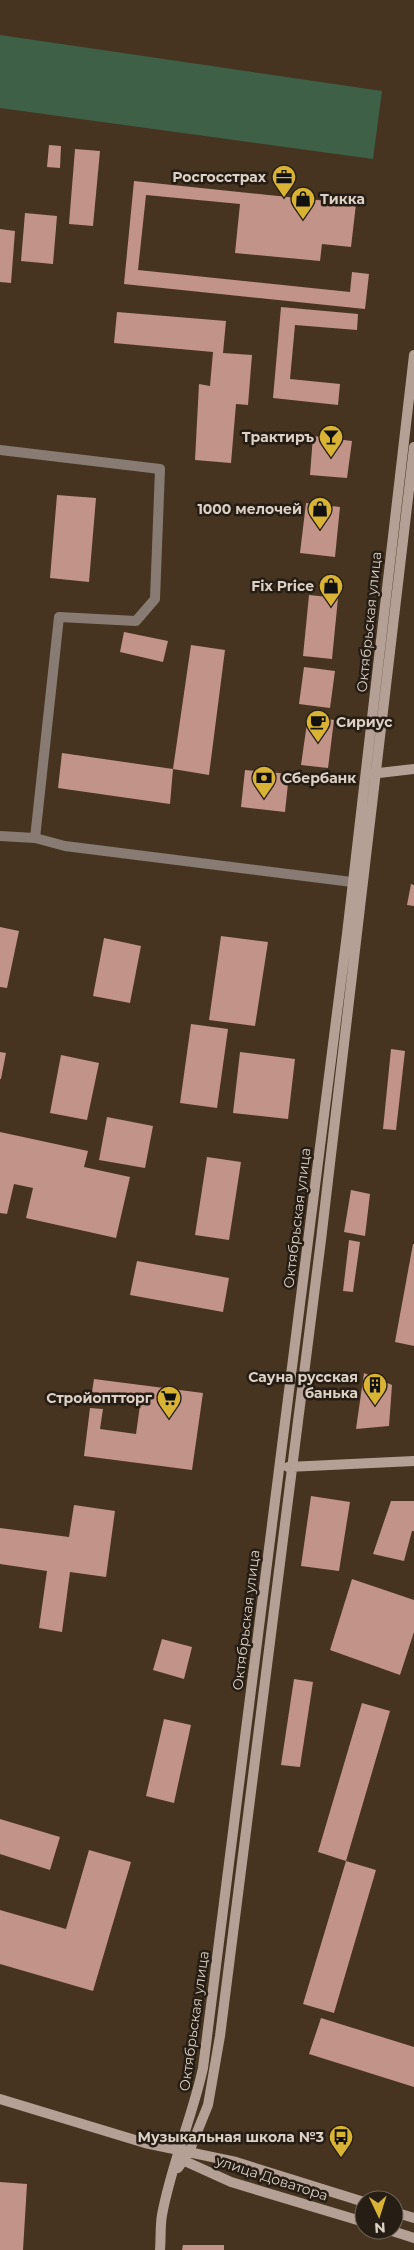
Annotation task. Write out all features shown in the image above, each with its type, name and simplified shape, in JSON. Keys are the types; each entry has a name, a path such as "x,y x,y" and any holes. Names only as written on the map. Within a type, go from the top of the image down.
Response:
{"main road":[{"name":"Октябрьская улица","path":"182,2155 196,2101 202,2068 347,934 414,355"},
{"name":"Октябрьская улица","path":"160,2250 162,2217 170,2182 208,2105 220,2036 293,1466 414,447"},
{"path":"365,774 414,769"},
{"path":"279,1467 414,1461"},
{"name":"улица Доватора","path":"0,2099 182,2155 236,2162 354,2199"},
{"name":"улица Доватора","path":"182,2155 231,2182 354,2219"}],"street":[{"path":"0,450 160,469 155,599 136,621 59,618 34,838"},
{"path":"0,836 34,838 65,846 352,882"}],"green space":[{"path":"0,35 382,91 373,159 0,108"}],"building":[{"path":"49,145 61,146 60,168 47,167"},
{"path":"75,149 100,151 93,226 69,224"},
{"path":"134,181 356,204 351,247 322,244 320,261 235,253 240,204 146,195 138,270 350,292 352,272 369,274 365,309 124,284"},
{"path":"25,213 57,216 53,264 21,261"},
{"path":"0,229 15,231 11,283 0,282"},
{"path":"281,307 358,314 357,330 295,325 290,379 340,384 338,405 273,398"},
{"path":"117,312 226,321 223,353 252,355 248,405 236,404 231,463 195,460 199,384 210,386 213,352 114,343"},
{"name":"Трактиръ","path":"313,436 352,441 347,478 310,475"},
{"path":"57,495 96,498 89,582 50,578"},
{"name":"1000 мелочей","path":"306,503 340,507 335,557 300,553"},
{"path":"309,595 338,598 332,659 303,656"},
{"path":"124,632 168,641 163,662 120,652"},
{"path":"191,645 225,650 209,775 173,769"},
{"path":"304,667 335,671 330,708 299,704"},
{"name":"Сириус","path":"308,716 334,720 328,768 301,765"},
{"path":"62,753 173,769 170,804 58,788"},
{"name":"Сбербанк","path":"245,770 289,774 285,812 241,807"},
{"path":"411,884 414,885 414,906 407,905"},
{"path":"0,927 19,931 7,988 0,987"},
{"path":"221,936 268,942 255,1026 209,1020"},
{"path":"104,938 141,946 130,1003 93,996"},
{"path":"191,1024 228,1029 217,1108 180,1103"},
{"path":"391,1049 405,1051 396,1130 383,1129"},
{"path":"0,1052 6,1053 1,1079 0,1079"},
{"path":"240,1052 295,1059 288,1119 233,1113"},
{"path":"61,1055 99,1063 87,1120 50,1113"},
{"path":"107,1117 153,1126 145,1168 99,1160"},
{"path":"0,1132 88,1151 84,1167 130,1177 116,1238 26,1218 33,1188 14,1184 7,1214 0,1213"},
{"path":"207,1157 241,1162 229,1240 195,1235"},
{"path":"351,1190 370,1194 365,1236 344,1232"},
{"path":"349,1240 360,1242 353,1292 343,1291"},
{"path":"414,1244 414,1346 395,1342"},
{"path":"137,1261 229,1278 223,1312 130,1295"},
{"name":"Сауна русская банька","path":"364,1373 392,1385 389,1426 356,1429"},
{"name":"Стройоптторг","path":"94,1379 203,1393 192,1470 84,1456 90,1408 103,1409 100,1429 136,1434 141,1398 92,1392"},
{"path":"311,1496 350,1502 339,1571 301,1566"},
{"path":"391,1501 414,1501 414,1531 412,1531 404,1561 373,1554"},
{"path":"74,1505 115,1511 106,1577 70,1572 62,1632 39,1628 47,1571 0,1564 0,1528 69,1537"},
{"path":"352,1579 414,1600 414,1632 400,1675 330,1650"},
{"path":"162,1639 192,1647 184,1679 153,1670"},
{"path":"294,1679 313,1682 300,1767 281,1765"},
{"path":"362,1703 390,1711 346,1861 318,1852"},
{"path":"164,1719 191,1725 174,1803 146,1796"},
{"path":"0,1819 60,1837 50,1870 0,1854"},
{"path":"89,1850 131,1862 93,1991 0,1964 0,1910 66,1929"},
{"path":"346,1861 376,1870 334,2013 303,2004"},
{"path":"321,2018 414,2047 414,2087 309,2054"},
{"path":"0,2182 27,2184 23,2250 0,2250"},
{"path":"183,2245 224,2245 224,2250 182,2250"}],"place":[{"name":"Росгосстрах","path":"284,198"},
{"name":"Тикка","path":"303,220"},
{"name":"Трактиръ","path":"331,458"},
{"name":"1000 мелочей","path":"320,530"},
{"name":"Fix Price","path":"331,607"},
{"name":"Сириус","path":"318,743"},
{"name":"Сбербанк","path":"264,799"},
{"name":"Сауна русская банька","path":"375,1406"},
{"name":"Стройоптторг","path":"169,1419"},
{"name":"Музыкальная школа №3","path":"341,2158"}]}
